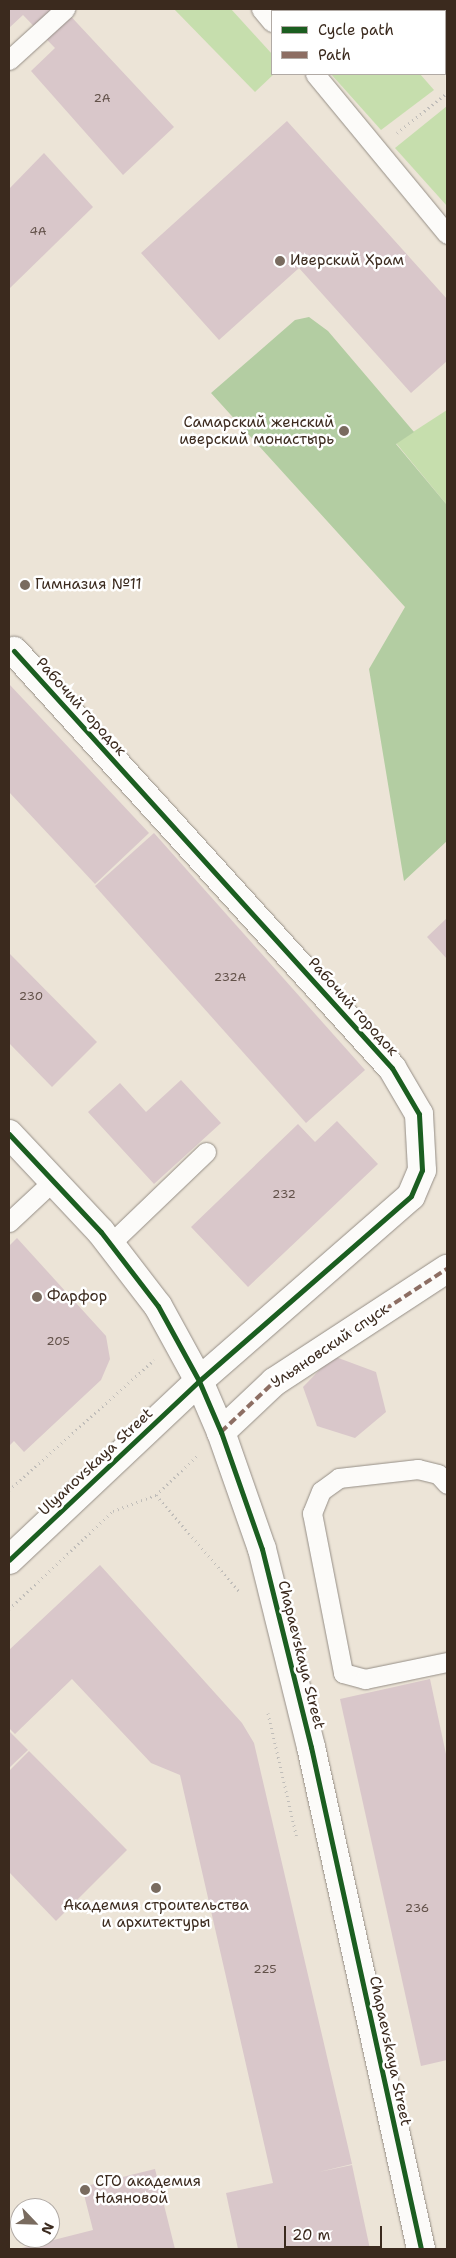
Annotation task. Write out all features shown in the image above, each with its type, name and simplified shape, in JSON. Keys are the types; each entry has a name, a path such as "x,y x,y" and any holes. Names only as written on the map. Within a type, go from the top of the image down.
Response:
{"street":[{"name":"Рабочий городок","path":"14,651 392,1068 420,1114 422,1170 411,1196 199,1381"},
{"name":"Chapaevskaya Street","path":"9,1134 110,1244 158,1306 199,1381 221,1432 262,1549 311,1747 421,2249"},
{"name":"Ульяновский спуск","path":"221,1432 274,1382 447,1269"},
{"name":"Ulyanovskaya Street","path":"9,1560 199,1381"}],"lane":[{"path":"9,60 65,9"},
{"path":"261,9 271,21"},
{"path":"316,75 447,234"},
{"path":"110,1244 206,1152"},
{"path":"9,1222 53,1181"},
{"path":"447,1484 438,1474 418,1469 339,1478 320,1491 312,1513 343,1673 365,1679 447,1662"}],"path":[{"path":"392,136 447,93"},
{"path":"9,1490 177,1339"},
{"path":"9,1609 113,1511 156,1495 221,1432"},
{"path":"156,1495 241,1592"},
{"path":"267,1708 298,1844"}],"green space":[{"path":"174,9 231,9 271,53 271,75 273,75 255,92"},
{"path":"275,9 390,9 390,10"},
{"path":"332,75 421,75 434,90 381,130"},
{"path":"447,106 447,206 395,148"},
{"path":"309,317 328,331 414,432 396,444 447,505 447,841 404,881 369,669 405,607 211,393 295,320"},
{"path":"447,410 447,505 396,443"}],"building":[{"path":"9,9 64,9 174,127 123,175 31,71 55,48 23,15 9,28"},
{"path":"447,9 447,34 446,10 417,10"},
{"name":"Иверский Храм","path":"287,121 447,299 447,361 411,393 299,268 219,340 141,253"},
{"path":"44,153 93,207 9,289 9,189"},
{"path":"9,684 149,833 95,884 9,792"},
{"path":"154,833 365,1070 306,1123 95,886"},
{"path":"447,918 447,959 427,937"},
{"path":"9,953 97,1042 52,1087 9,1043"},
{"path":"181,1080 221,1123 154,1184 88,1112 120,1083 146,1112"},
{"path":"337,1121 378,1164 248,1287 191,1227 298,1124 315,1142"},
{"path":"17,1238 106,1336 110,1359 101,1380 24,1452 14,1441 9,1446 9,1246"},
{"path":"333,1356 376,1372 386,1412 355,1438 317,1426 303,1387"},
{"path":"100,1565 242,1723 254,1743 352,2164 319,2172 352,2165 370,2249 238,2249 226,2193 273,2183 180,1775 151,1763 72,1679 15,1734 9,1728 9,1650"},
{"path":"430,1679 447,1759 447,2060 421,2066 340,1699"},
{"path":"9,1731 28,1750 9,1768"},
{"path":"29,1751 127,1850 56,1921 9,1872 9,1771"},
{"path":"155,2169 175,2249 18,2249 60,2248 60,2238 93,2230 82,2187"}],"marked path":[{"path":"221,1432 274,1382 447,1269"}],"cycle path":[{"path":"9,1560 199,1381 411,1196 422,1170 419,1114 392,1068 14,651"},
{"path":"9,1134 101,1232 158,1306 199,1381 221,1432 262,1549 311,1747 421,2249"}],"place":[{"name":"Иверский Храм","path":"280,261"},
{"name":"Самарский женский иверский монастырь","path":"344,431"},
{"name":"Гимназия №11","path":"25,585"},
{"name":"Фарфор","path":"37,1297"},
{"name":"Академия строительства и архитектуры","path":"156,1888"},
{"name":"СГО академия Наяновой","path":"85,2190"}]}
